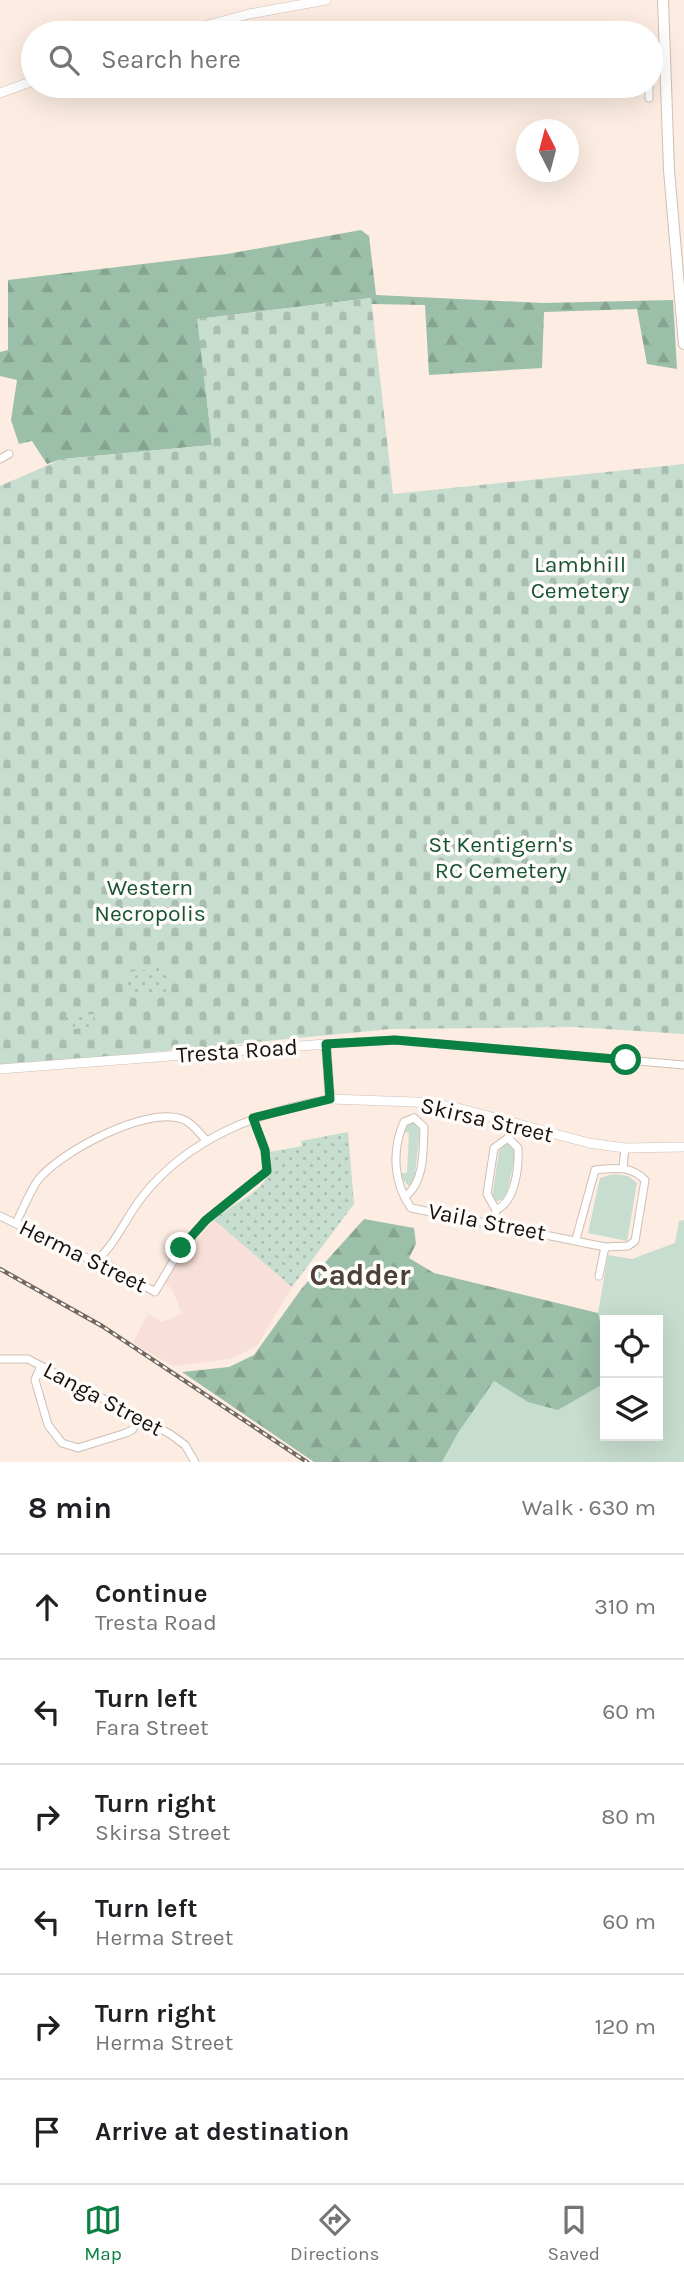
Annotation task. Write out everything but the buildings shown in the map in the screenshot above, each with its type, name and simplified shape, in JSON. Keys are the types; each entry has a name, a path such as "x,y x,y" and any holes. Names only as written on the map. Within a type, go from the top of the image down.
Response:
{"main road":[{"path":"663,0 669,170 684,344"}],"street":[{"path":"223,21 326,0"},
{"path":"0,93 21,85"},
{"path":"0,459 9,454"},
{"name":"Tresta Road","path":"0,1069 395,1040 684,1065"},
{"path":"326,1044 330,1099"},
{"name":"Skirsa Street","path":"98,1259 144,1194 206,1140 253,1118 330,1099 415,1102 454,1107 576,1140 625,1148 684,1147"},
{"name":"Vaila Street","path":"414,1118 415,1102"},
{"path":"16,1223 39,1180 85,1142 119,1128 171,1117 191,1124 206,1140"},
{"name":"Herma Street","path":"0,1216 89,1259 98,1259 107,1267 155,1292 181,1248 206,1220 267,1171 265,1150 253,1118"},
{"name":"Vaila Street","path":"406,1196 415,1189 421,1168 424,1127 414,1118"},
{"name":"Vaila Street","path":"414,1118 404,1122 399,1133 396,1180 398,1189 406,1196 411,1208 576,1239 605,1247"},
{"path":"494,1223 496,1210 487,1194 494,1148 508,1138 511,1123"},
{"path":"496,1210 504,1207 510,1197 519,1162 518,1148 508,1138"},
{"path":"623,1167 625,1148"},
{"path":"576,1239 595,1170 623,1167 636,1171 645,1180 635,1241 628,1246 605,1247 599,1276"},
{"name":"Langa Street","path":"0,1359 19,1357 41,1366 178,1439 190,1451 195,1462"},
{"path":"41,1366 35,1380 48,1425 62,1443 78,1448 132,1430 140,1419"}],"shaded area":[{"path":"214,1220 292,1287 257,1346 230,1359 173,1366 133,1343 148,1314 162,1322 182,1314 172,1289 165,1283 178,1259"}],"green space":[{"path":"361,230 369,236 376,295 543,303 673,300 677,369 647,364 637,309 544,312 542,368 429,375 425,305 371,304 371,298 198,319 212,445 62,459 47,464 32,441 19,444 11,420 17,380 0,376 0,352 8,350 8,280 227,254"},
{"path":"371,298 393,494 684,464 684,1034 574,1027 391,1029 0,1067 0,486 62,459 212,445 197,319"},
{"path":"159,964 166,966 168,993 125,997 124,972 145,970"},
{"path":"94,1014 95,1027 73,1029 73,1024 66,1025 66,1016"},
{"path":"413,1122 420,1130 414,1183 410,1187 402,1179 401,1173 407,1173 409,1133 404,1132 404,1126"},
{"path":"348,1132 354,1204 292,1287 214,1220 262,1184 271,1164 270,1152 302,1146 301,1141"},
{"path":"507,1143 516,1152 506,1198 495,1202 492,1198 499,1151"},
{"path":"614,1174 628,1176 637,1183 627,1241 588,1233 600,1178"},
{"path":"364,1219 414,1228 416,1244 409,1258 434,1273 598,1313 600,1386 558,1410 528,1402 494,1381 458,1433 442,1462 314,1462 182,1372 229,1367 254,1355 302,1288"},
{"path":"684,1220 684,1462 442,1462 458,1433 494,1381 528,1402 600,1385 600,1441 663,1441 663,1315 600,1315 600,1321 598,1313 608,1255 632,1259 675,1243 679,1221"}],"railway":[{"path":"0,1269 102,1326 307,1462"}],"district":[{"name":"Cadder","path":"360,1275"}],"route":[{"path":"181,1248 206,1220 267,1171 265,1150 253,1118 296,1105 330,1099 326,1044 395,1040 626,1060"}],"park label":[{"name":"Lambhill Cemetery","path":"580,577"},
{"name":"St Kentigern's RC Cemetery","path":"501,857"},
{"name":"Western Necropolis","path":"150,900"}]}
